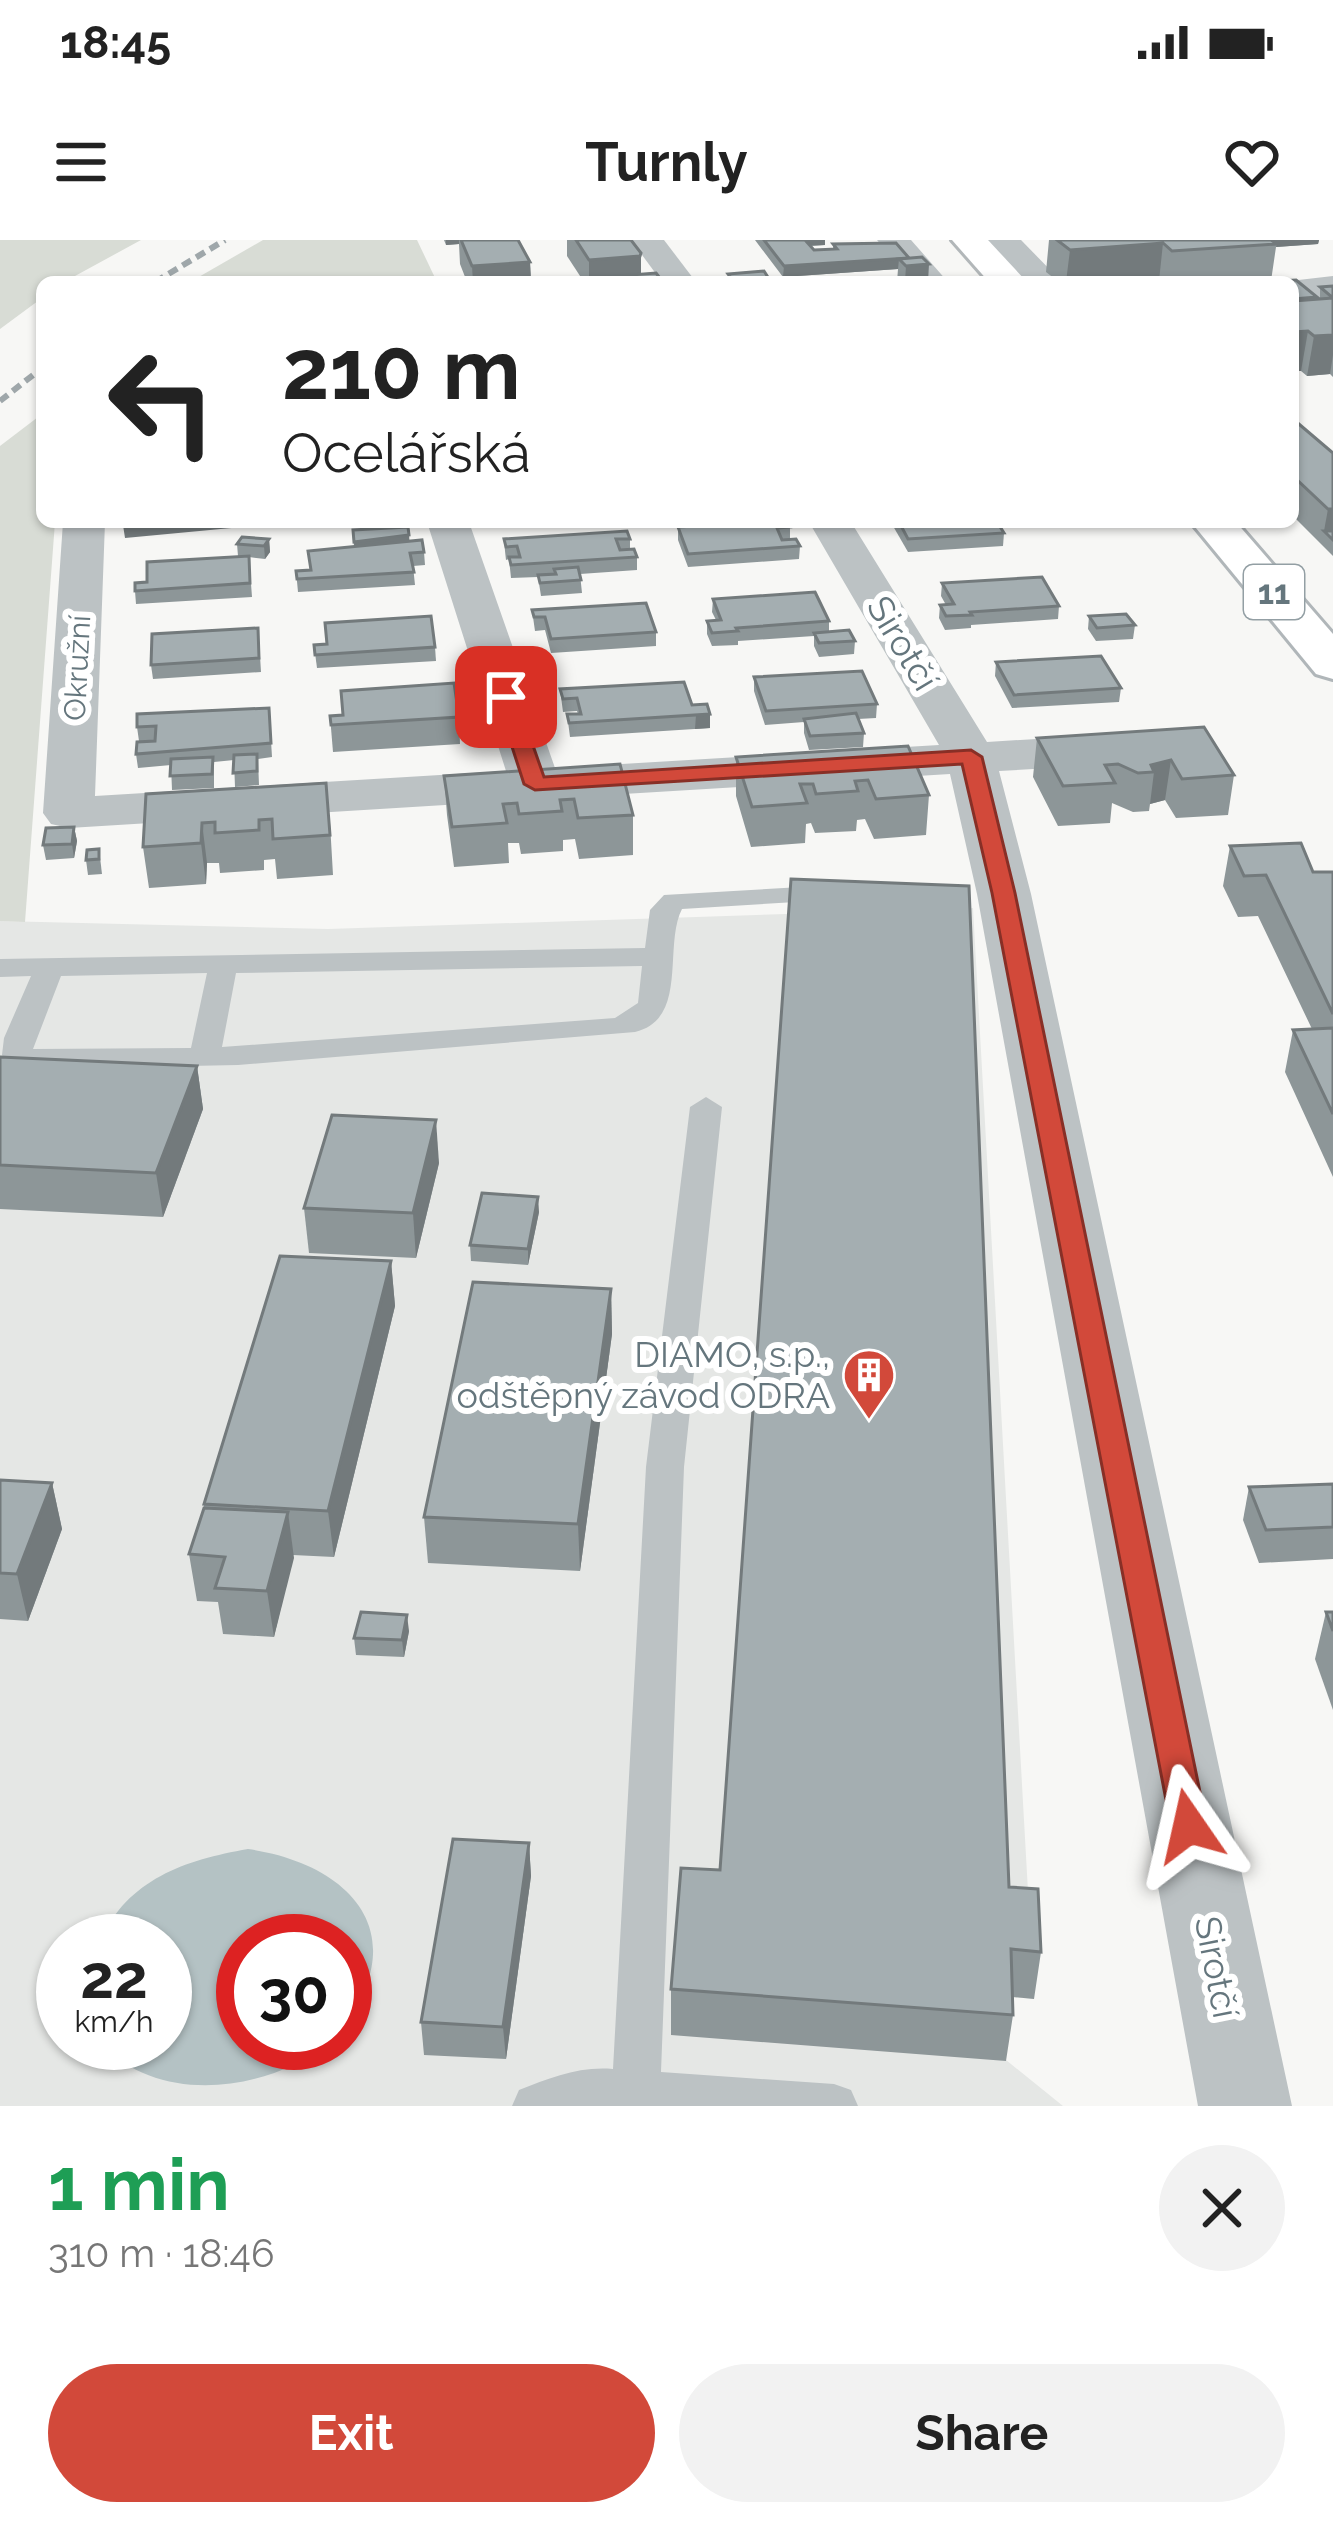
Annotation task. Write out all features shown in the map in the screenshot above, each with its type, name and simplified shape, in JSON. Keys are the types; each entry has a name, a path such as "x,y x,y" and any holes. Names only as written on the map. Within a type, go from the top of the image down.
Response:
{"main road":[{"path":"930,240 963,276"},
{"path":"969,240 1003,276"},
{"name":"11","path":"1219,528 1333,664"}],"street":[{"path":"647,240 674,276"},
{"path":"893,240 926,276"},
{"path":"1002,240 1039,276"},
{"path":"1299,289 1333,286"},
{"name":"Okružní","path":"84,528 69,813 535,784"},
{"path":"450,528 535,784 1162,747"},
{"name":"Sirotčí","path":"834,528 971,757 991,886 1245,2106"}],"lane":[{"path":"50,968 19,1038 17,1055 40,1060 205,1057 635,1023 653,1006 664,910 674,902 868,891"},
{"path":"0,968 658,957"},
{"path":"205,1057 223,965"},
{"path":"636,2092 665,1466 706,1107"},
{"path":"536,2106 586,2089 834,2106"}],"shaded area":[{"path":"0,240 141,240 75,276 36,276 36,302 0,329"},
{"path":"263,240 417,240 434,276 200,276"},
{"path":"36,419 36,528 55,528 25,922 0,921 0,446"},
{"path":"973,908 1034,1999 1004,1996 1006,2060 1063,2106 0,2106 0,921 328,929"},
{"path":"248,1849 283,1857 340,1885 363,1914 216,1914 216,2070 281,2070 212,2085 182,2084 139,2070 192,2070 192,1914 117,1914 161,1876 202,1859"}],"building":[{"path":"461,240 518,240 530,262 472,266"},
{"path":"576,240 631,240 641,253 589,260"},
{"path":"764,240 805,240 814,250 837,249 833,244 896,243 909,258 784,266"},
{"path":"1057,240 1271,240 1277,244 1172,251 1163,243 1070,250"},
{"path":"922,257 929,264 906,266 899,259"},
{"path":"764,271 767,276 730,276"},
{"path":"1299,282 1317,297 1299,298"},
{"path":"1333,298 1333,335 1299,332 1299,301"},
{"path":"1299,424 1333,453 1333,509 1299,482"},
{"path":"408,528 409,535 354,542 353,530"},
{"path":"678,528 777,528 782,540 796,539 800,546 688,554"},
{"path":"902,528 1001,528 1004,533 908,539"},
{"path":"627,531 630,539 616,539 620,550 634,549 637,557 511,565 509,557 520,557 517,546 506,547 504,539"},
{"path":"242,537 269,539 264,546 237,544"},
{"path":"422,540 424,552 410,553 414,572 297,579 296,571 311,570 308,551"},
{"path":"249,556 250,583 135,591 135,583 147,582 147,562"},
{"path":"578,567 581,580 540,583 538,575"},
{"path":"1042,577 1059,606 946,616 940,605 954,604 942,583"},
{"path":"815,592 829,621 712,633 707,621 721,620 713,599"},
{"path":"646,603 656,632 551,639 545,617 534,617 532,610"},
{"path":"1126,614 1135,625 1097,628 1089,616"},
{"path":"431,616 435,647 315,655 314,645 327,644 325,623"},
{"path":"258,628 259,658 151,665 152,634"},
{"path":"849,630 855,641 819,643 814,633"},
{"path":"1101,656 1121,688 1014,695 996,662"},
{"path":"862,671 877,704 766,711 754,677"},
{"path":"684,682 692,705 707,704 710,714 569,723 567,714 581,714 577,698 563,699 560,689"},
{"path":"454,683 459,717 331,725 330,716 343,715 341,691"},
{"path":"269,708 271,743 136,754 137,742 155,741 156,726 137,727 137,714"},
{"path":"856,713 864,733 810,736 804,719"},
{"path":"1204,727 1234,775 1182,779 1171,760 1151,765 1154,772 1105,765 1115,783 1063,786 1037,738"},
{"path":"908,746 929,795 876,799 868,780 855,781 858,791 816,794 813,784 800,784 807,803 752,807 736,757"},
{"path":"257,754 257,771 233,773 234,755"},
{"path":"213,757 212,774 170,776 171,759"},
{"path":"620,764 633,815 578,818 574,799 560,800 562,811 519,814 517,803 503,804 507,823 452,827 444,776"},
{"path":"326,783 330,835 273,839 272,819 259,820 259,830 215,833 215,822 202,823 201,843 143,847 146,794"},
{"path":"74,827 72,844 43,845 46,828"},
{"path":"1301,843 1313,872 1333,872 1333,1014 1266,875 1244,876 1230,846"},
{"path":"99,849 99,859 86,860 87,850"},
{"name":"DIAMO, s.p., odštěpný závod ODRA","path":"791,879 969,886 1009,1887 1038,1889 1041,1952 1011,1949 1013,2015 671,1989 681,1868 720,1870"},
{"path":"1333,1028 1333,1114 1293,1030"},
{"path":"0,1057 197,1066 156,1173 0,1165"},
{"path":"332,1115 436,1120 413,1213 304,1208"},
{"path":"482,1193 538,1197 528,1249 470,1245"},
{"path":"280,1256 391,1261 328,1511 204,1504"},
{"path":"473,1282 611,1289 578,1524 424,1517"},
{"path":"0,1480 52,1483 17,1574 0,1573"},
{"path":"1333,1484 1333,1527 1266,1530 1249,1487"},
{"path":"204,1508 288,1512 267,1591 215,1588 225,1557 189,1554"},
{"path":"361,1612 407,1615 402,1640 354,1638"},
{"path":"453,1839 529,1843 503,2027 421,2022"}],"railway":[{"path":"165,276 225,240"},
{"path":"0,401 36,373"}],"place":[{"name":"DIAMO, s.p., odštěpný závod ODRA","path":"869,1421"}],"route":[{"path":"506,697 535,784 971,757 1004,893 1189,1826"}]}
